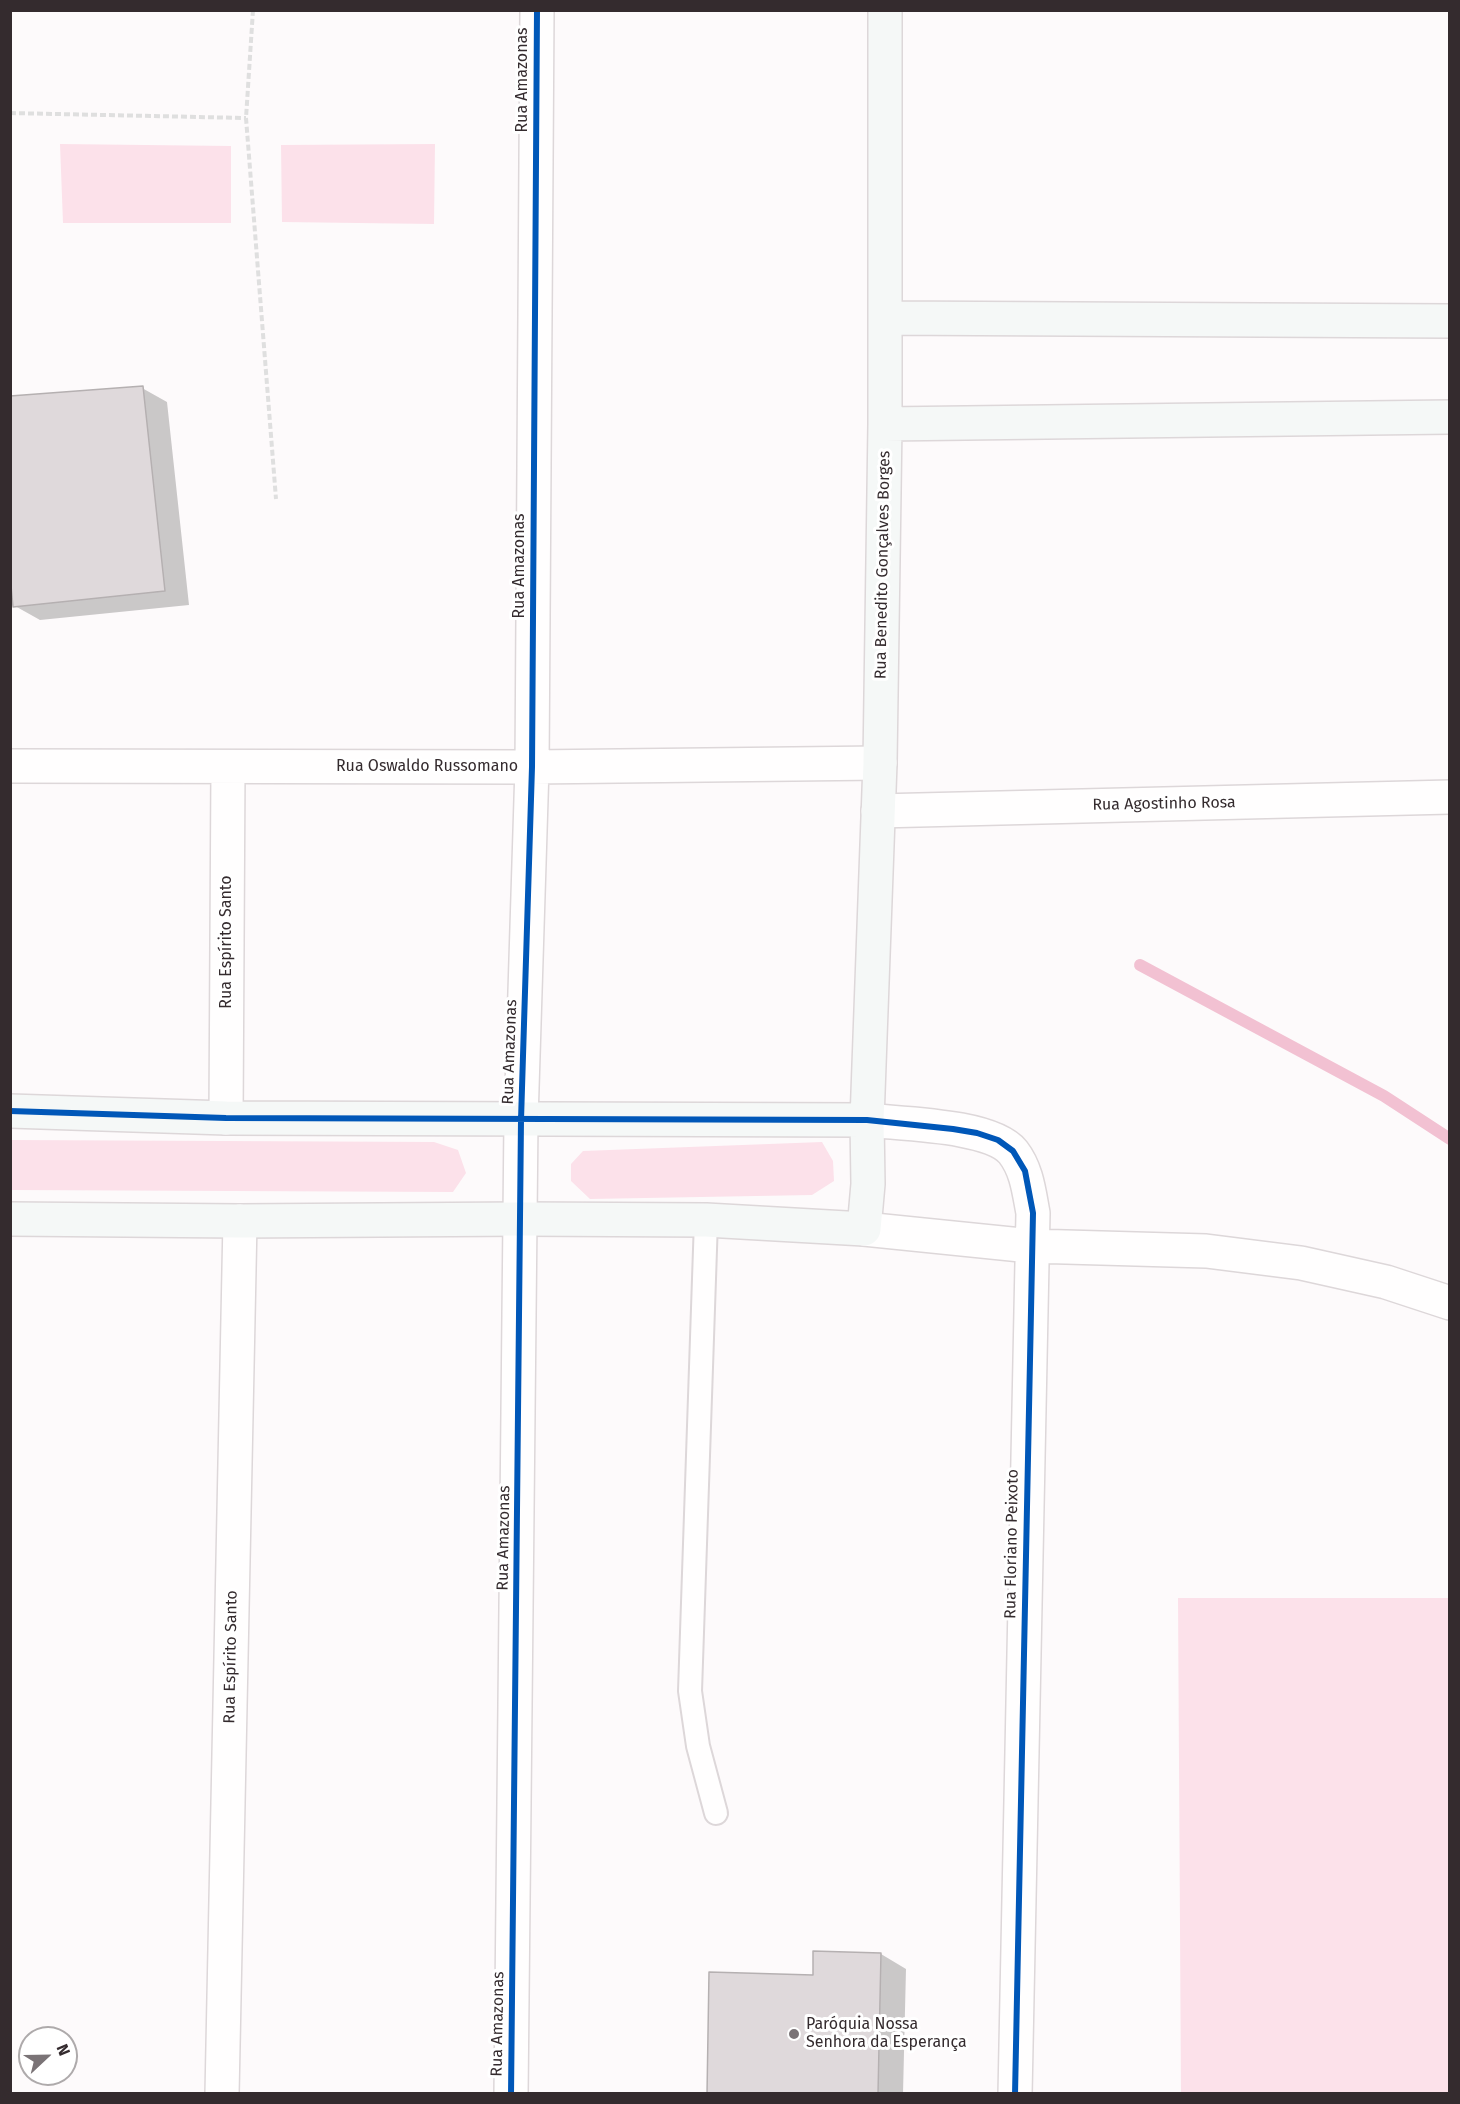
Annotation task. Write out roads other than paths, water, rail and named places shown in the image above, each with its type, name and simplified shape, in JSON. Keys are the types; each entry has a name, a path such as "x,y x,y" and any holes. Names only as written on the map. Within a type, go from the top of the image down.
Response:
{"street":[{"name":"Rua Amazonas","path":"511,2094 522,1219 521,1120 532,768 537,10"},
{"name":"Rua Benedito Gonçalves Borges","path":"864,1229 868,1184 867,1120 880,763 885,424 885,10"},
{"path":"885,318 1449,321"},
{"path":"885,424 1449,417"},
{"name":"Rua Oswaldo Russomano","path":"10,766 532,768 880,763"},
{"name":"Rua Espírito Santo","path":"226,1118 228,767"},
{"name":"Rua Agostinho Rosa","path":"878,812 1449,797"},
{"path":"10,1111 226,1118 867,1120"},
{"name":"Rua Floriano Peixoto","path":"867,1120 953,1129 998,1140 1013,1151 1025,1172 1033,1213 1015,2094"},
{"path":"10,1218 240,1221 706,1220 864,1229 1031,1246 1206,1251 1301,1263 1386,1282 1449,1303"},
{"name":"Rua Espírito Santo","path":"222,2094 240,1221"}],"lane":[{"path":"706,1220 690,1690 698,1746 716,1813"}],"waterway":[{"path":"1140,965 1384,1096 1450,1139"}],"place":[{"name":"Paróquia Nossa Senhora da Esperança","path":"794,2034"}]}
